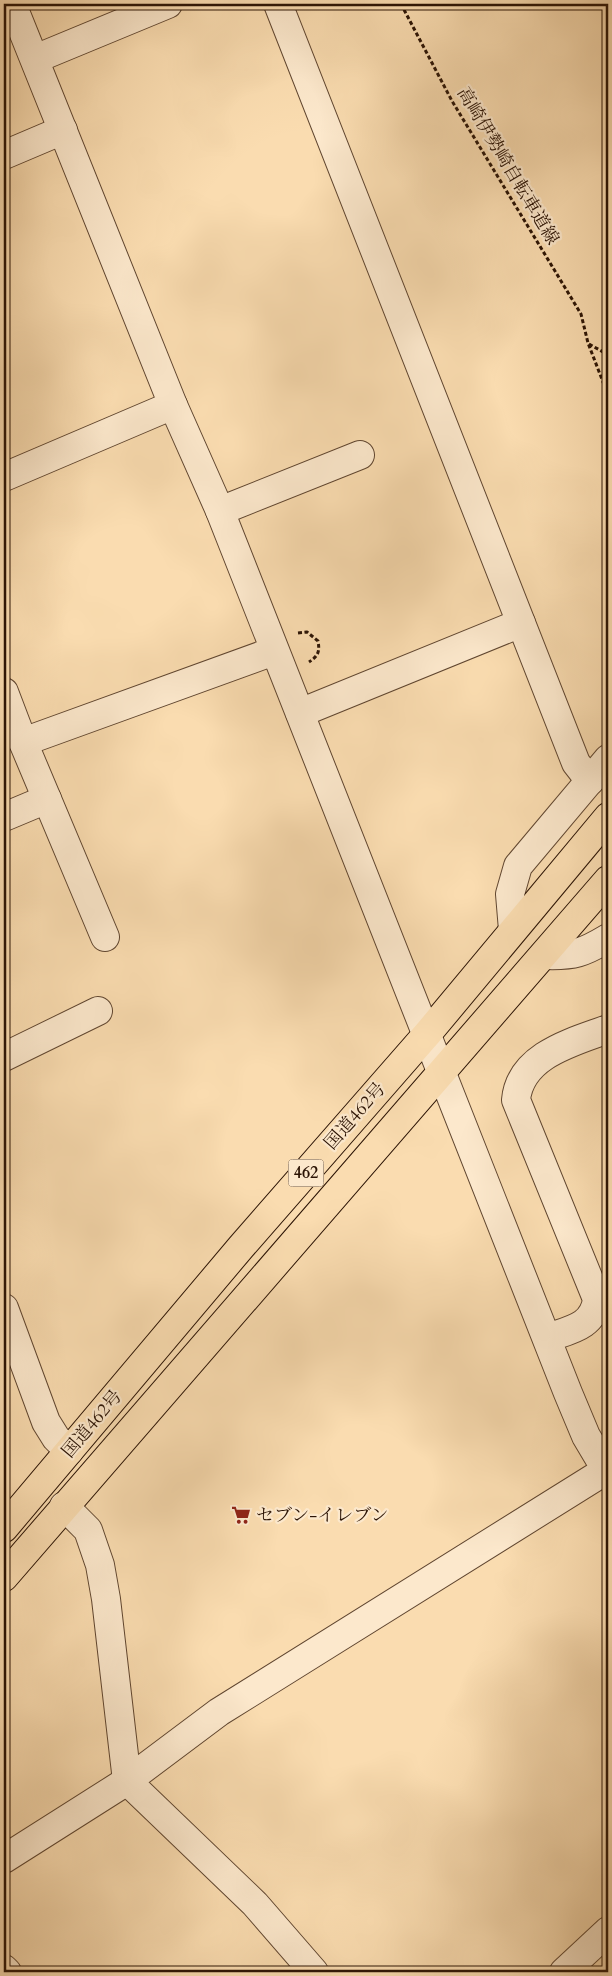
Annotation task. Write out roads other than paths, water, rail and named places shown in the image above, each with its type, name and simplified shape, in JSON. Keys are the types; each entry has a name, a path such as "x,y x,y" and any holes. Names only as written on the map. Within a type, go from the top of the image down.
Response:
{"highway":[{"name":"国道462号","path":"4,1528 241,1247 428,1033 608,817"},
{"name":"国道462号","path":"4,1577 545,955 608,880"}],"street":[{"path":"4,1859 127,1781 219,1712 608,1471 586,1436 220,511 173,405 12,4"},
{"path":"35,59 168,4"},
{"path":"278,4 576,763 590,781"},
{"path":"4,155 63,130"},
{"path":"4,477 173,405"},
{"path":"220,511 360,455"},
{"path":"300,713 520,623"},
{"path":"23,742 274,651"},
{"path":"4,692 105,937"},
{"path":"513,930 510,894 518,866 608,759"},
{"path":"4,817 47,799"},
{"path":"545,955 570,956 591,948 608,938"},
{"path":"4,1058 98,1012"},
{"path":"547,1338 583,1325 596,1309 597,1299 516,1100 517,1091 522,1079 543,1056 556,1048 608,1029"},
{"path":"4,1308 46,1422 56,1438 69,1451"},
{"path":"64,1506 88,1530 100,1565 106,1598 127,1781 255,1904 314,1972"},
{"path":"564,1972 608,1931"}],"place":[{"name":"セブン-イレブン","path":"241,1515"}]}
